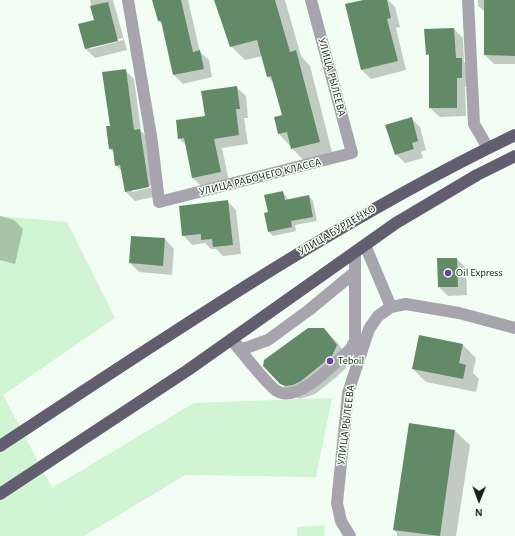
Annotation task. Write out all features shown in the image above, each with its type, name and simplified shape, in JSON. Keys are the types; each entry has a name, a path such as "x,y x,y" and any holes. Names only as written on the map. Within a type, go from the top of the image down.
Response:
{"main road":[{"name":"УЛИЦА БУРДЕНКО","path":"0,446 281,263 384,202 515,135"},
{"path":"0,494 188,370 396,222 477,175 515,156"}],"street":[{"name":"УЛИЦА РАБОЧЕГО КЛАССА","path":"128,0 152,142 159,202 352,153"},
{"name":"УЛИЦА РЫЛЕЕВА","path":"311,0 352,153"},
{"path":"468,0 474,124 488,148"},
{"path":"365,245 391,307 406,304 412,305 459,313 515,328"},
{"path":"234,343 276,391 287,394 302,391 350,350 355,341 355,252"},
{"path":"234,343 244,349 268,340 309,310 355,272"},
{"name":"УЛИЦА РЫЛЕЕВА","path":"350,536 341,521 337,503 348,393 369,329 378,316 391,307"},
{"path":"213,351 234,343"}],"green space":[{"path":"0,216 67,222 115,318 3,395 52,488 194,403 332,398 316,477 185,475 84,536 0,536"},
{"path":"325,525 324,536 297,536 297,527"}],"building":[{"path":"152,0 181,0 193,52 200,50 204,69 173,75 161,21 158,21"},
{"path":"214,0 275,0 290,52 296,50 320,142 291,149 287,132 278,134 274,117 282,115 271,76 267,77 257,40 230,47"},
{"path":"363,0 387,0 391,18 387,19 398,61 361,70 345,4"},
{"path":"484,0 515,0 515,56 484,55"},
{"path":"108,2 118,41 85,49 78,24 94,20 90,6"},
{"path":"454,28 456,58 462,58 462,78 457,78 457,108 429,108 429,54 426,55 424,29"},
{"path":"126,69 134,130 140,129 149,187 125,192 120,165 115,166 113,149 109,149 106,126 110,126 102,72"},
{"path":"237,86 240,109 236,109 239,135 214,139 221,172 192,178 184,138 178,139 176,120 205,116 201,91"},
{"path":"412,117 418,141 412,143 414,149 395,155 385,125"},
{"path":"283,191 285,200 309,195 313,217 291,221 292,227 268,232 264,213 268,212 264,195"},
{"path":"228,200 233,245 213,247 212,239 201,240 201,234 182,236 179,206"},
{"path":"131,236 165,238 163,266 129,263"},
{"path":"437,258 457,258 458,287 438,287"},
{"path":"308,328 324,328 337,345 332,356 301,381 293,385 286,386 280,384 263,366 264,360"},
{"path":"419,335 463,344 459,363 466,365 463,379 412,369"},
{"path":"409,423 455,430 440,536 393,530"}],"place":[{"name":"Oil Express","path":"448,273"},
{"name":"Teboil","path":"330,361"}]}
